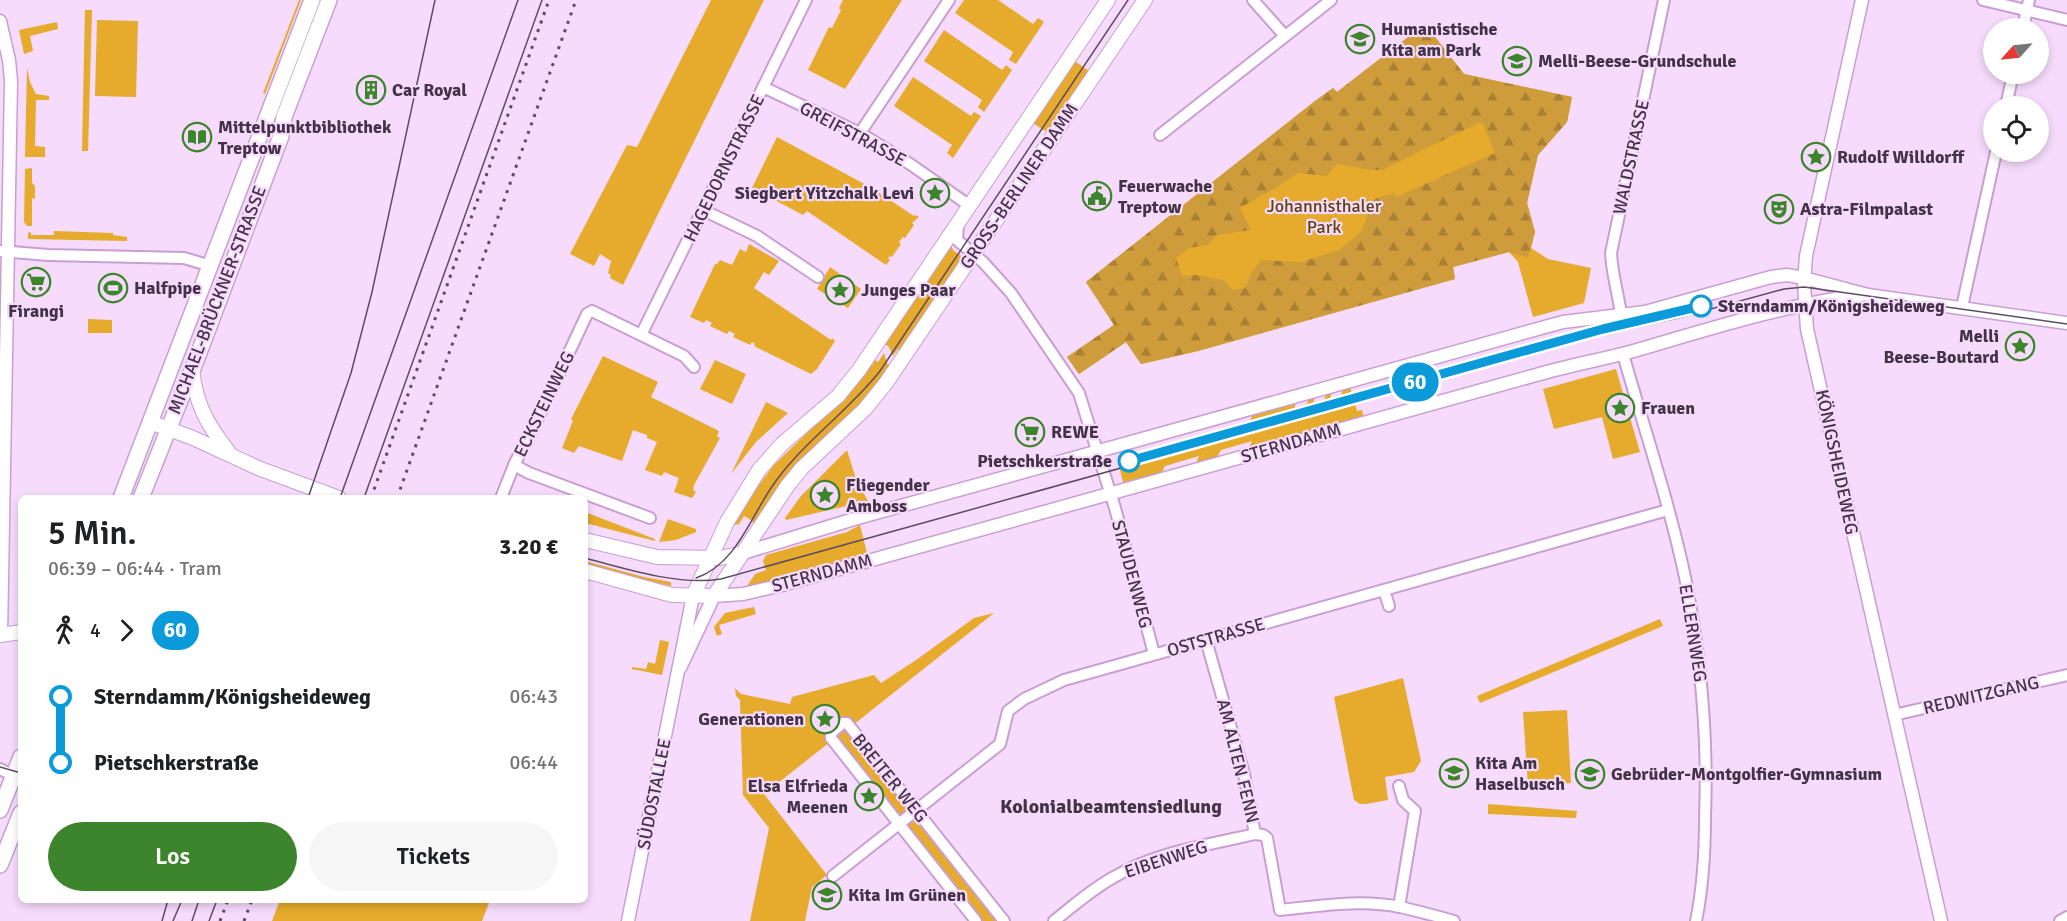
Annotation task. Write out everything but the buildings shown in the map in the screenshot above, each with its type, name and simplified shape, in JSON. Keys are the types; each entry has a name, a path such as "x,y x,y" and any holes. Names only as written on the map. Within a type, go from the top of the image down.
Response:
{"main road":[{"name":"MICHAEL-BRÜCKNER-STRASSE","path":"122,495 312,0"},
{"name":"GROSS-BERLINER DAMM","path":"709,558 731,514 759,470 782,444 838,396 859,370 1108,0"},
{"name":"GROSS-BERLINER DAMM","path":"743,553 778,498 802,468 847,426 886,383 1144,0"},
{"name":"MICHAEL-BRÜCKNER-STRASSE","path":"142,495 281,136 284,117 327,3"},
{"path":"192,369 194,387 202,413 229,453"},
{"path":"150,422 229,453 258,468 331,495"},
{"name":"STERNDAMM","path":"588,541 657,557 709,558 743,553"},
{"path":"714,596 743,553"},
{"path":"693,596 709,558"},
{"name":"STERNDAMM","path":"588,572 672,595 714,596"},
{"path":"1,635 18,632"},
{"path":"0,810 12,776"},
{"path":"0,865 18,820"}],"street":[{"name":"HAGEDORNSTRASSE","path":"641,335 806,0"},
{"path":"860,133 948,0"},
{"path":"1253,0 1285,36"},
{"path":"1160,135 1331,0"},
{"name":"WALDSTRASSE","path":"1621,314 1618,290 1612,272 1611,253 1664,0"},
{"name":"KÖNIGSHEIDEWEG","path":"1862,0 1806,256 1804,306 1807,329 1941,921"},
{"path":"1983,0 2028,5 2067,20"},
{"path":"0,21 9,60 11,81 4,252 1,635"},
{"name":"GREIFSTRASSE","path":"763,87 860,133 970,206"},
{"path":"1962,307 1994,162"},
{"path":"703,210 757,236 818,277"},
{"path":"958,224 957,240 988,267 1011,293 1079,393 1098,452"},
{"path":"4,252 184,258 211,266"},
{"name":"STERNDAMM","path":"743,553 855,519 1563,322 1645,312 1771,277 1787,275 1868,295 2067,322"},
{"name":"STERNDAMM","path":"714,596 743,594 766,589 1542,373 1623,354 1773,312 1868,295"},
{"name":"ECKSTEINWEG","path":"502,495 587,314 592,311 641,335"},
{"path":"641,335 684,356 694,367"},
{"name":"ELLERNWEG","path":"1623,354 1685,575 1700,672 1704,714 1706,794 1704,853 1696,921"},
{"name":"STAUDENWEG","path":"1098,452 1154,654"},
{"path":"514,465 529,473 650,518"},
{"name":"OSTSTRASSE","path":"833,876 1000,744 1008,711 1024,699 1064,680 1668,510"},
{"path":"1384,590 1389,606"},
{"name":"SÜDOSTALLEE","path":"628,921 693,596"},
{"name":"SÜDOSTALLEE","path":"680,668 714,596"},
{"name":"AM ALTEN FENN","path":"1206,640 1244,774 1255,834 1267,838 1280,910 1352,904 1400,907"},
{"name":"REDWITZGANG","path":"1894,715 2067,675"},
{"name":"BREITER WEG","path":"976,921 831,738 831,733 843,723 847,723 1004,921"},
{"path":"1399,786 1403,800 1415,811 1400,907 1454,921"},
{"name":"EIBENWEG","path":"1054,921 1095,889 1136,866 1177,852 1255,834"},
{"path":"2060,921 2067,917"}],"green space":[{"path":"299,0 301,0 265,94 263,93"},
{"path":"711,0 764,0 623,285 610,278 611,275 608,273 611,261 600,254 594,266 570,254 627,145 637,147"},
{"path":"843,0 902,0 845,89 808,70 829,27 832,28 841,10 839,8"},
{"path":"964,0 998,0 1033,24 1038,18 1044,22 1016,64 1009,60 1013,52 955,13"},
{"path":"85,10 92,10 88,151 82,151"},
{"path":"97,20 138,21 136,97 95,96"},
{"path":"57,22 58,29 30,36 33,51 24,54 19,30"},
{"name":"Johannisthaler Park","path":"1425,24 1464,74 1572,97 1567,122 1538,155 1527,203 1535,232 1531,248 1548,259 1591,268 1584,303 1533,317 1518,262 1509,252 1453,267 1455,279 1198,351 1141,364 1126,342 1079,374 1067,357 1114,325 1086,282 1315,101 1333,88 1337,92"},
{"name":"Johannisthaler Park","path":"1425,24 1464,74 1572,97 1567,122 1538,155 1527,203 1535,232 1528,258 1509,252 1453,267 1455,279 1198,351 1141,364 1126,342 1079,374 1067,357 1114,325 1086,282 1315,101 1333,88 1337,92","holes":["1482,122 1495,153 1396,197 1394,193 1374,199 1361,232 1339,250 1302,262 1261,260 1250,275 1246,287 1233,290 1223,280 1197,275 1182,276 1176,258 1189,248 1208,245 1217,235 1251,230 1240,208 1298,173 1327,176 1337,164 1383,170"]},
{"path":"944,30 1002,70 1006,65 1012,70 984,112 978,107 982,100 924,61"},
{"path":"1073,60 1089,71 1048,133 1033,123"},
{"path":"27,68 36,94 49,96 49,100 36,100 35,146 45,147 45,157 25,157"},
{"path":"913,77 971,116 974,112 981,116 953,158 947,153 952,145 894,106"},
{"path":"777,137 870,187 919,217 912,223 914,225 905,238 903,237 899,242 901,244 892,257 888,258 890,260 886,265 807,211 803,215 752,188"},
{"path":"32,168 35,199 32,198 32,226 27,226 24,222 25,169"},
{"path":"54,231 113,233 113,235 127,237 127,241 28,239 28,233 31,232 31,235 54,235"},
{"path":"749,244 779,261 769,275 764,272 754,288 835,341 817,369 811,374 754,346 752,342 750,345 733,337 735,334 729,331 727,334 710,326 712,323 706,320 704,323 690,317 715,264 720,260 732,265 740,249 746,252"},
{"path":"951,245 953,250 964,258 902,351 898,349 893,356 889,347 884,343"},
{"path":"830,267 861,289 848,308 817,289"},
{"path":"88,319 112,320 112,333 88,333"},
{"path":"884,353 887,363 892,367 873,393 758,522 752,523 753,521 744,516 739,524 734,525 755,490 774,465 848,393 870,365 872,366 875,360 878,362"},
{"path":"603,356 658,382 651,397 719,431 717,436 720,438 694,485 693,490 696,492 692,498 674,492 679,478 664,472 662,476 645,470 657,442 647,438 647,435 633,430 622,461 579,446 574,453 562,448 573,421 571,419"},
{"path":"715,360 746,374 732,404 700,389"},
{"path":"1616,369 1640,452 1613,459 1602,417 1554,429 1543,389"},
{"path":"1350,387 1357,411 1362,410 1364,420 1247,452 1252,441 1221,450 1215,461 1195,466 1199,456 1165,466 1160,476 1124,486 1118,462 1192,443 1194,439 1248,425 1253,414 1296,402 1294,412 1304,409 1309,399 1315,397 1312,407 1322,404 1327,393 1332,392 1329,402 1340,399 1343,389"},
{"path":"766,402 788,413 756,442 731,474"},
{"path":"847,450 856,479 868,501 786,520 785,518 801,496"},
{"path":"588,513 655,539 655,541 588,524"},
{"path":"668,519 696,529 696,532 676,540 659,542"},
{"path":"860,525 868,557 745,589 755,574 766,570 763,561 766,555 847,532"},
{"path":"588,562 671,582 671,586 588,567"},
{"path":"754,607 756,614 719,625 722,634 717,636 714,627 725,613"},
{"path":"994,613 853,725 849,720 830,742 764,794 827,875 812,887 805,921 750,921 769,828 743,795 740,700 736,696 735,688 741,694 790,704 792,697 874,675 881,683 974,618"},
{"path":"1660,619 1663,626 1480,703 1477,696"},
{"path":"660,640 669,642 662,675 632,669 632,667 646,669 648,662 655,664"},
{"path":"1403,678 1421,761 1414,772 1385,777 1388,800 1360,804 1354,800 1334,697"},
{"path":"1567,710 1571,783 1528,786 1523,712"},
{"path":"845,730 909,808 899,816 837,737"},
{"path":"1488,804 1577,811 1576,818 1488,814"},
{"path":"917,818 999,921 979,921 906,825"},
{"path":"279,903 489,903 482,921 272,921"}],"tram line":[{"path":"309,495 351,373 372,292 435,0"},
{"path":"341,495 518,0"},
{"path":"365,495 542,0"},
{"path":"696,578 710,572 731,552 783,472 880,371 1128,0"},
{"path":"588,559 670,578 705,581 721,579 1604,334 1678,318 1784,289 1804,287 2067,324"},
{"name":"60","path":"1129,461 1603,329 1701,306"},
{"path":"0,767 18,772"},
{"path":"162,921 167,903"},
{"path":"173,921 181,903"},
{"path":"192,921 198,903"},
{"path":"209,921 216,903"}],"railway":[{"path":"372,495 549,0"},
{"path":"398,495 576,0"},
{"path":"220,921 227,903"},
{"path":"244,921 251,903"}],"place":[{"name":"Humanistische Kita am Park","path":"1360,39"},
{"name":"Melli-Beese-Grundschule","path":"1517,61"},
{"name":"Car Royal","path":"371,90"},
{"name":"Mittelpunktbibliothek Treptow","path":"197,137"},
{"name":"Rudolf Willdorff","path":"1816,157"},
{"name":"Siegbert Yitzchalk Levi","path":"935,193"},
{"name":"Feuerwache Treptow","path":"1097,196"},
{"name":"Astra-Filmpalast","path":"1779,209"},
{"name":"Firangi","path":"36,282"},
{"name":"Halfpipe","path":"113,288"},
{"name":"Junges Paar","path":"840,290"},
{"name":"Sterndamm/Königsheideweg","path":"1701,306"},
{"name":"Melli Beese-Boutard","path":"2020,346"},
{"name":"Frauen","path":"1620,408"},
{"name":"REWE","path":"1030,432"},
{"name":"Pietschkerstraße","path":"1129,461"},
{"name":"Fliegender Amboss","path":"825,495"},
{"name":"Generationen","path":"825,719"},
{"name":"Kita Am Haselbusch","path":"1454,773"},
{"name":"Gebrüder-Montgolfier-Gymnasium","path":"1590,774"},
{"name":"Elsa Elfrieda Meenen","path":"869,796"},
{"name":"Kita Im Grünen","path":"827,895"}],"district":[{"name":"Kolonialbeamtensiedlung","path":"1111,806"}]}
